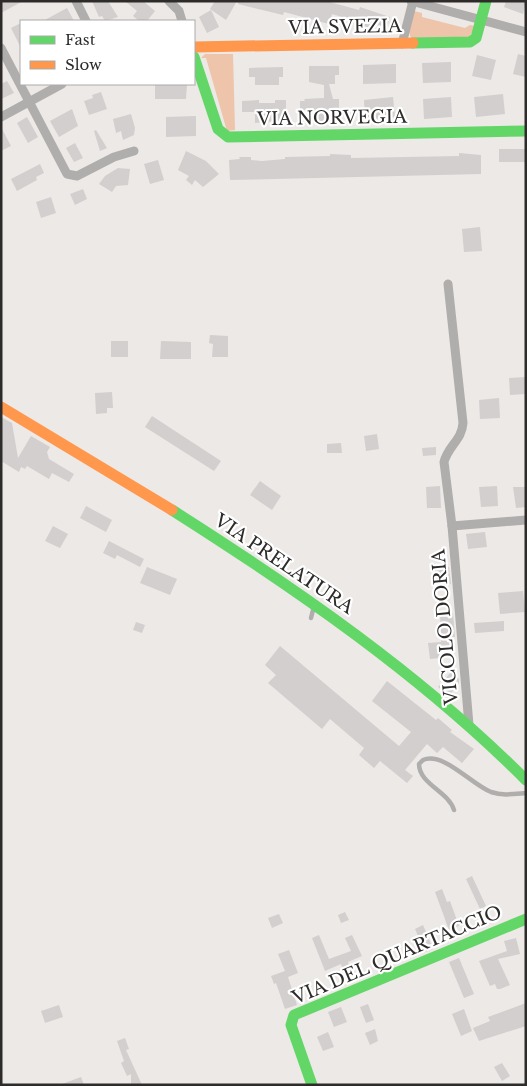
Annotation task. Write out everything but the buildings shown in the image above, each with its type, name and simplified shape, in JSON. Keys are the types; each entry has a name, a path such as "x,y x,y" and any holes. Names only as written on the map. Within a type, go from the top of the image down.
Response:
{"street":[{"path":"76,1 86,20"},
{"path":"169,1 179,11 182,20"},
{"path":"402,44 412,1 526,32"},
{"name":"VIA SVEZIA","path":"195,47 470,42 476,38 486,1"},
{"path":"1,48 20,85"},
{"name":"VIA NORVEGIA","path":"195,60 218,129 228,137 526,131"},
{"path":"20,85 69,175 77,176 114,157 134,151"},
{"path":"1,117 60,85"},
{"name":"VICOLO DORIA","path":"448,284 463,423 460,437 447,454 444,462 452,526 469,725"},
{"name":"VIA PRELATURA","path":"1,407 208,532 315,605 404,671 469,725 526,780"},
{"name":"VICOLO DORIA","path":"452,526 526,520"},
{"name":"VIA DEL QUARTACCIO","path":"312,1085 291,1025 294,1015 526,919"}],"lane":[{"path":"311,618 315,605"},
{"path":"454,810 450,802 421,773 419,764 423,760 439,759 478,785 493,792 507,795 526,793"}],"shaded area":[{"path":"414,11 422,13 422,17 465,28 470,25 475,26 469,38 411,38 409,32"},
{"path":"205,54 233,54 235,130 227,131 206,58 201,58"}],"traffic: fast":[{"path":"413,43 470,42 476,38 486,1"},
{"path":"195,60 218,129 228,137 526,131"},
{"path":"172,510 266,571 357,636 444,705 526,780"},
{"path":"312,1085 291,1025 294,1015 526,919"}],"traffic: slow":[{"path":"195,47 413,43"},
{"path":"1,407 172,510"}]}
